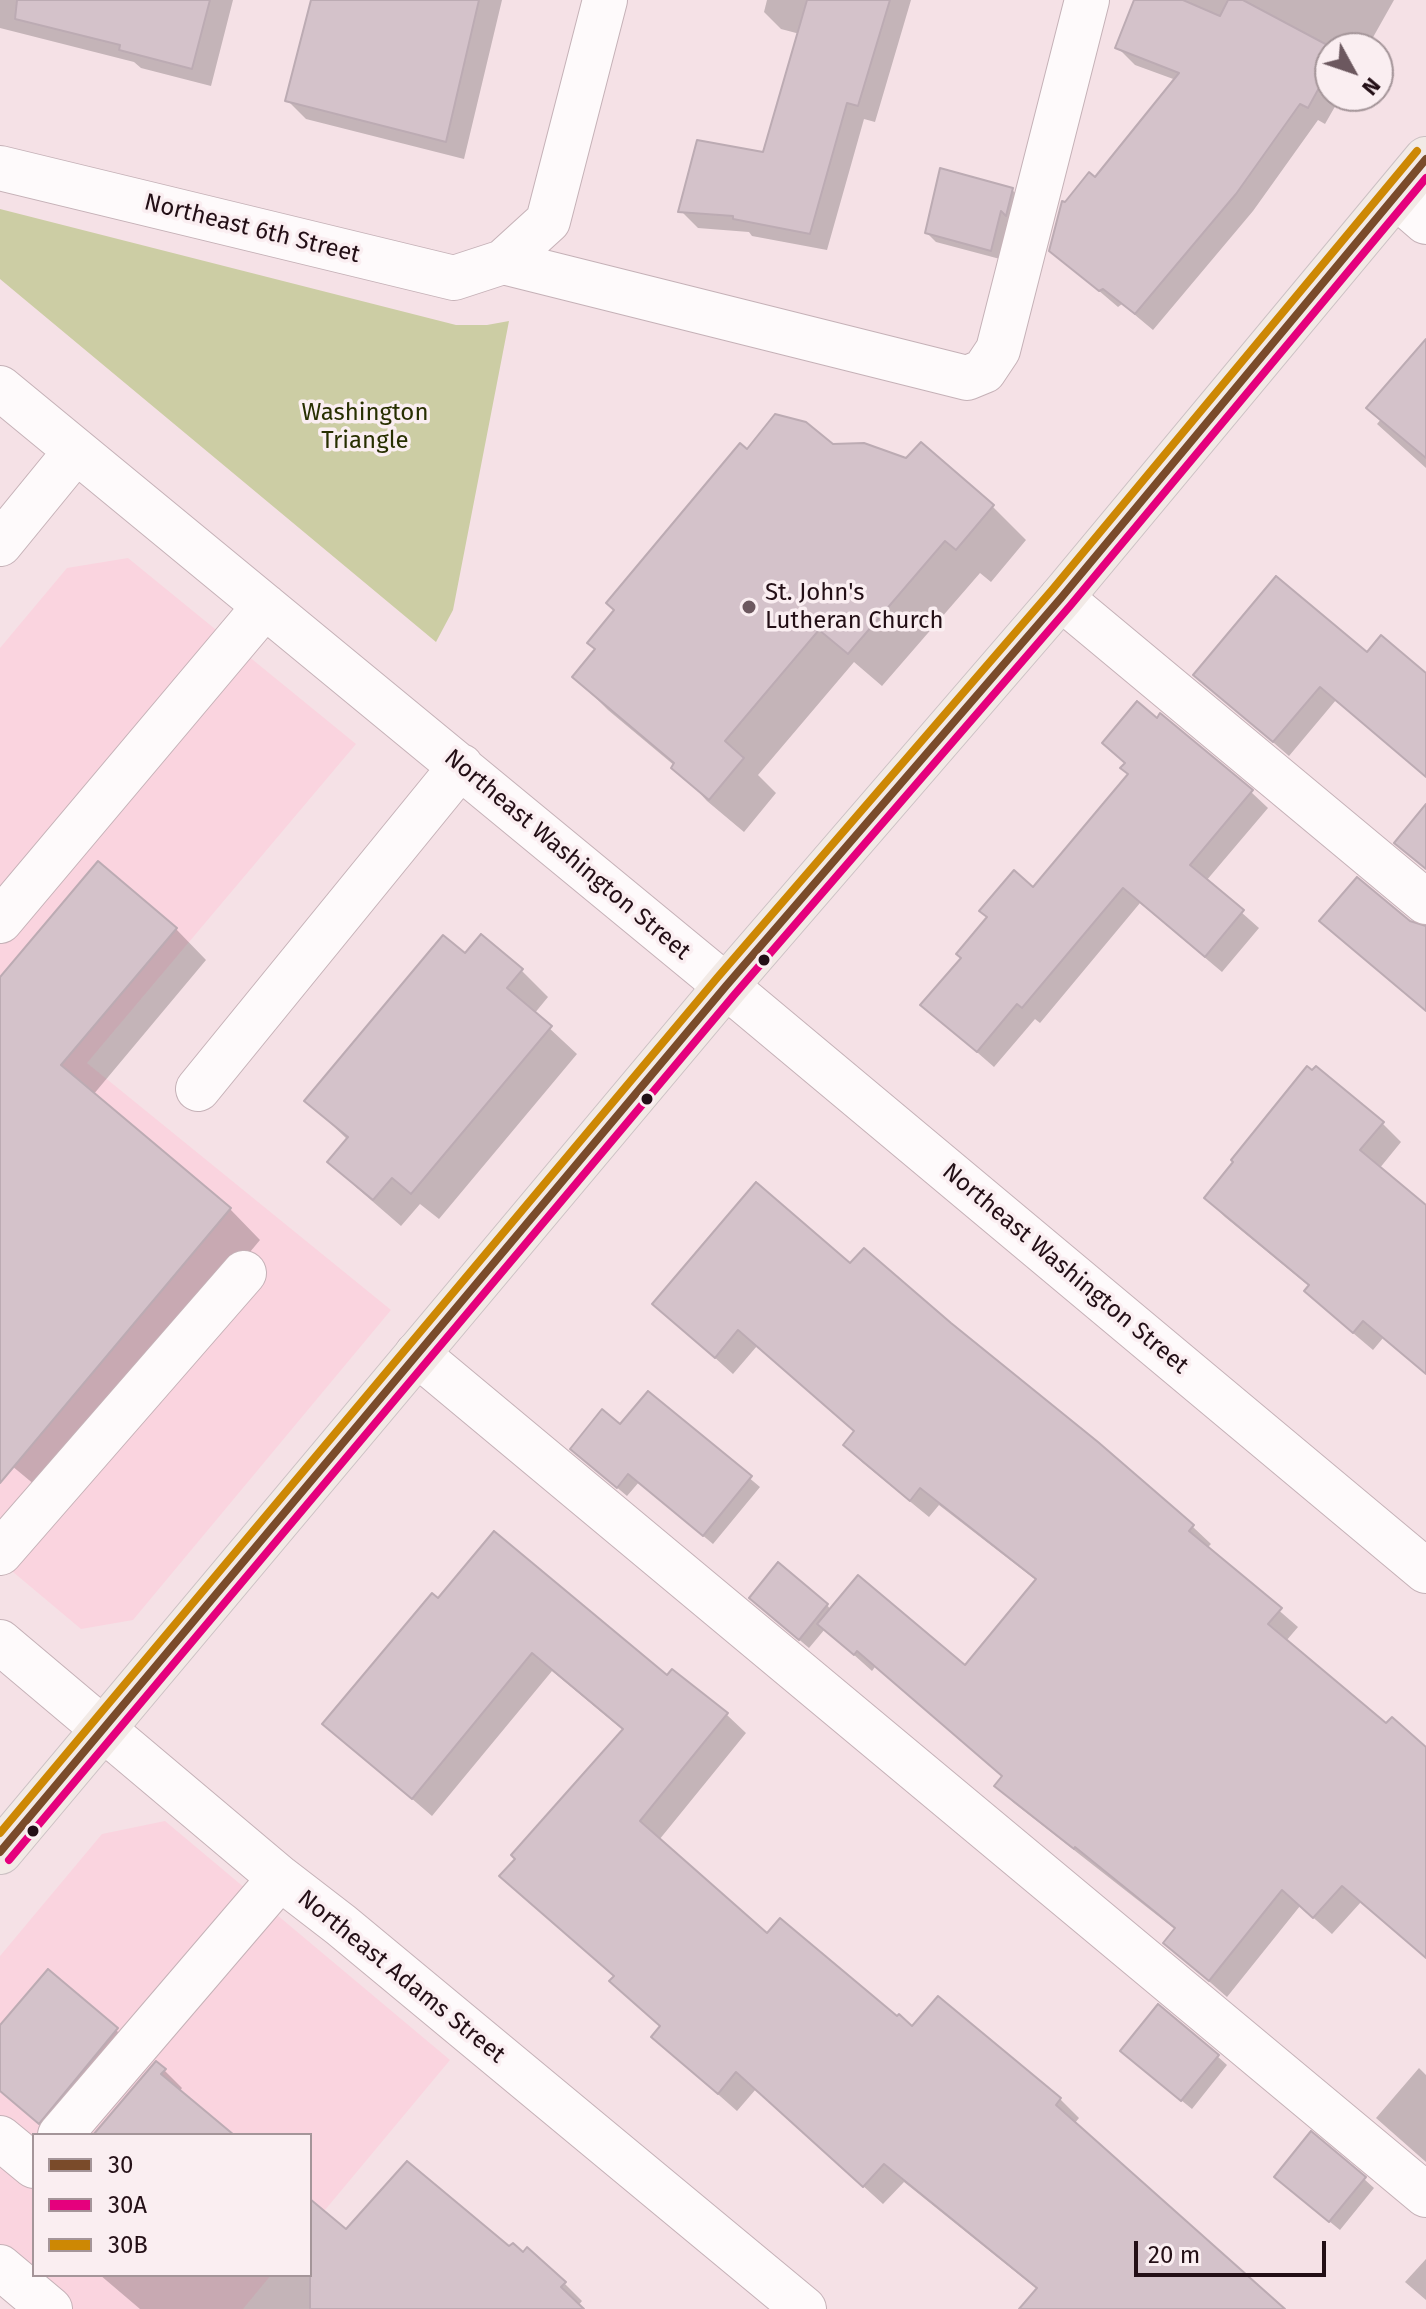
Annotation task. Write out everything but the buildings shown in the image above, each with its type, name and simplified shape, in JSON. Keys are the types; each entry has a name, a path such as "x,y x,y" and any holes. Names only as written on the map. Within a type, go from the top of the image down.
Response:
{"main road":[{"path":"0,1852 726,986 1061,598 1411,209 1426,159"}],"street":[{"path":"503,262 548,221 605,0"},
{"path":"503,262 967,378 984,371 998,350 1087,0"},
{"name":"Northeast 6th Street","path":"0,168 454,278 503,262"},
{"name":"Northeast Washington Street","path":"0,388 461,766 1426,1571"},
{"path":"0,544 76,451"},
{"path":"1061,598 1426,902"},
{"path":"0,921 265,606"},
{"path":"198,1089 461,766"},
{"path":"0,1553 244,1273"},
{"path":"417,1354 1426,2195"},
{"name":"Northeast Adams Street","path":"0,1642 280,1878 341,1925 804,2309"},
{"path":"62,2133 280,1878"},
{"path":"0,2138 32,2164"},
{"path":"0,2267 50,2309"}],"shaded area":[{"path":"128,558 356,744 87,1063 391,1310 133,1620 81,1629 0,1561 0,648 67,568"},
{"path":"165,1821 450,2060 312,2226 312,2133 32,2133 32,2277 269,2277 243,2309 62,2309 0,2257 0,1956 102,1834"}],"green space":[{"name":"Washington Triangle","path":"0,209 456,325 509,321 453,610 436,642 0,279"}],"transit line":[{"name":"30B","path":"0,1833 717,978 1052,590 1417,151"},
{"name":"30","path":"0,1852 726,986 1061,598 1426,159"},
{"name":"30A","path":"9,1860 735,994 1070,606 1426,178"}],"place":[{"name":"St. John's Lutheran Church","path":"749,607"}]}
